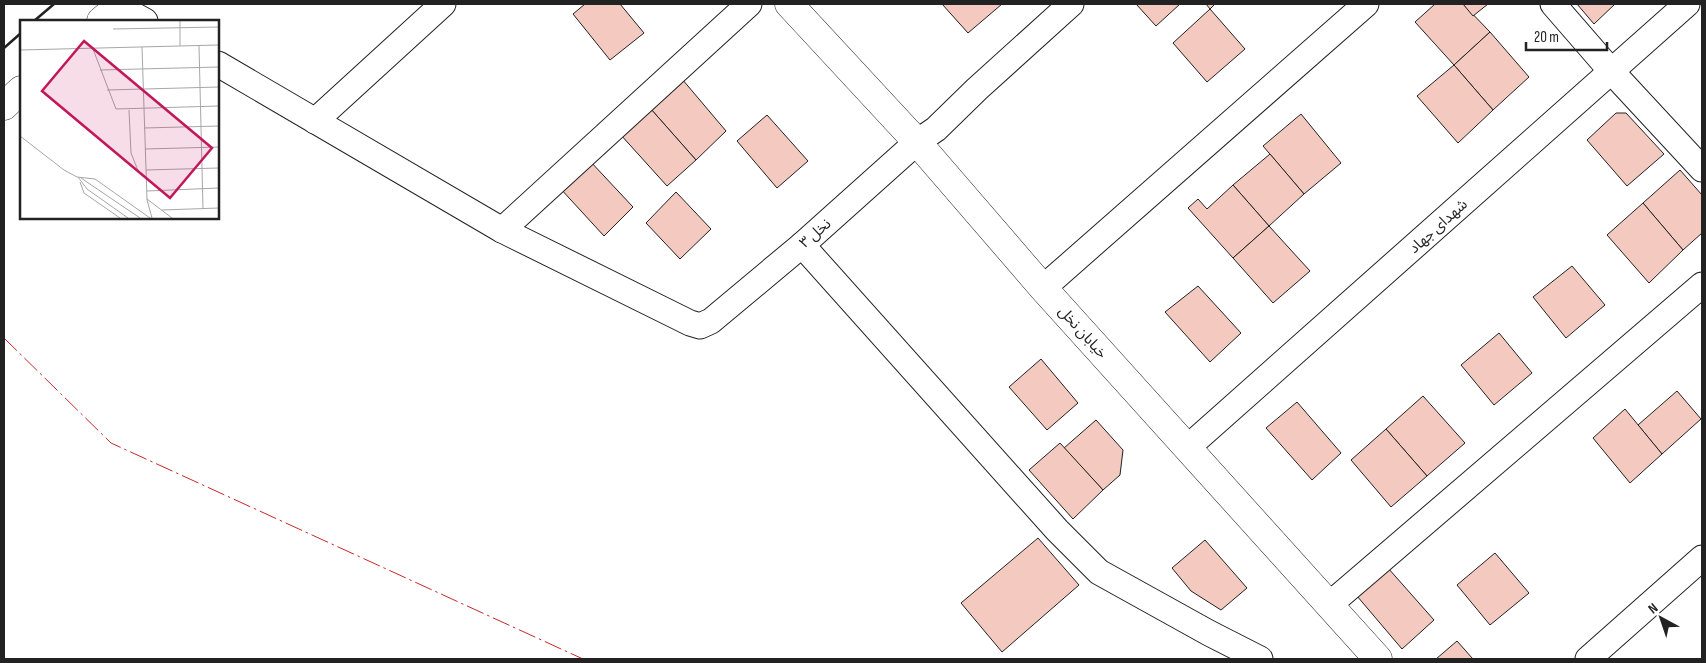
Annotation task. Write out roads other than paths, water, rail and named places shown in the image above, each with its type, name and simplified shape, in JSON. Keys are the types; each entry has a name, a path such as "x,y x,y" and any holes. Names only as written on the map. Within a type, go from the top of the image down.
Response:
{"street":[{"path":"315,121 443,4"},
{"path":"219,65 502,230 748,4"},
{"name":"خیابان نخل","path":"789,4 917,142 1043,288 1329,605 1374,658"},
{"name":"نخل ۳","path":"502,230 690,323 700,326 711,321 802,245 917,142 936,129 1071,4"},
{"path":"1043,288 1366,4"},
{"path":"1553,4 1612,72 1702,169"},
{"name":"شهدای جهاد","path":"1187,448 1687,4"},
{"path":"113,10 142,20"},
{"path":"4,106 20,91"},
{"path":"802,245 1058,530 1099,572 1260,659"},
{"path":"1329,605 1702,285"},
{"path":"1588,659 1702,558"}]}
